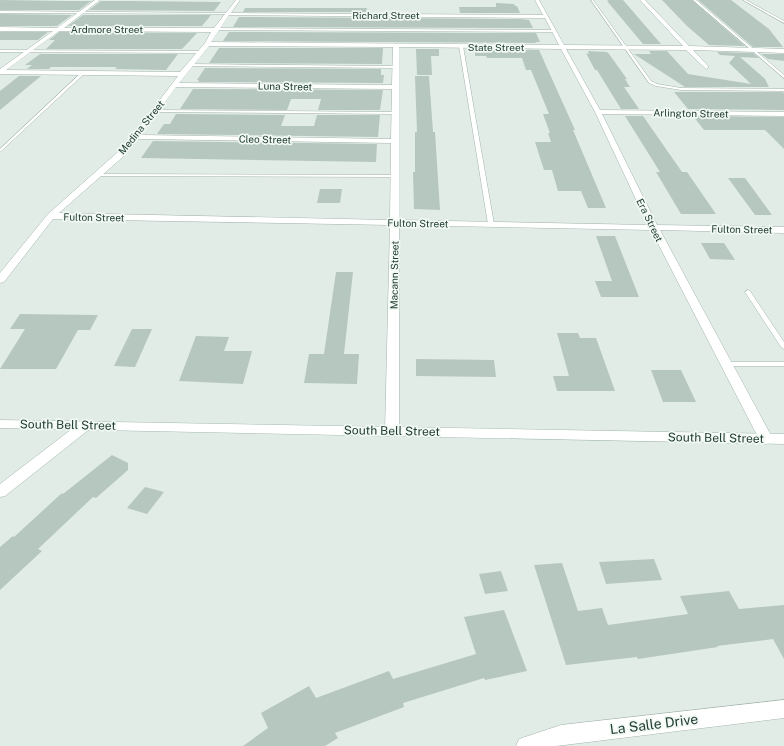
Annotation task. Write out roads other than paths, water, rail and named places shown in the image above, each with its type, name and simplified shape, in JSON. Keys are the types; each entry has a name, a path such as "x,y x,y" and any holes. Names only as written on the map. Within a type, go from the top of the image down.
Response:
{"street":[{"path":"0,72 98,0"},
{"name":"Medina Street","path":"0,280 52,216 122,153 136,137 182,74 207,44 216,29 238,0"},
{"name":"Era Street","path":"537,0 598,112 654,228 766,439"},
{"path":"642,0 686,48 706,67"},
{"name":"Richard Street","path":"228,14 545,17"},
{"name":"Ardmore Street","path":"0,29 216,29"},
{"name":"State Street","path":"207,44 686,48 784,51"},
{"name":"Macann Street","path":"392,431 396,46"},
{"path":"0,72 182,74"},
{"name":"Luna Street","path":"174,85 395,87"},
{"name":"Arlington Street","path":"598,112 784,114"},
{"name":"Cleo Street","path":"136,137 395,141"},
{"name":"Fulton Street","path":"52,216 784,230"},
{"name":"South Bell Street","path":"0,424 784,439"},
{"path":"0,492 86,425"},
{"name":"La Salle Drive","path":"526,746 561,735 784,709"}],"lane":[{"path":"592,0 650,82 656,85 681,89 784,90"},
{"path":"694,0 784,77"},
{"path":"744,0 784,22"},
{"path":"0,12 228,14"},
{"path":"216,29 554,31"},
{"path":"461,46 491,224"},
{"path":"0,51 200,52"},
{"path":"189,65 396,67"},
{"path":"0,151 83,73"},
{"path":"155,111 395,113"},
{"path":"98,175 394,176"},
{"path":"748,292 784,346"},
{"path":"726,364 784,364"}]}
